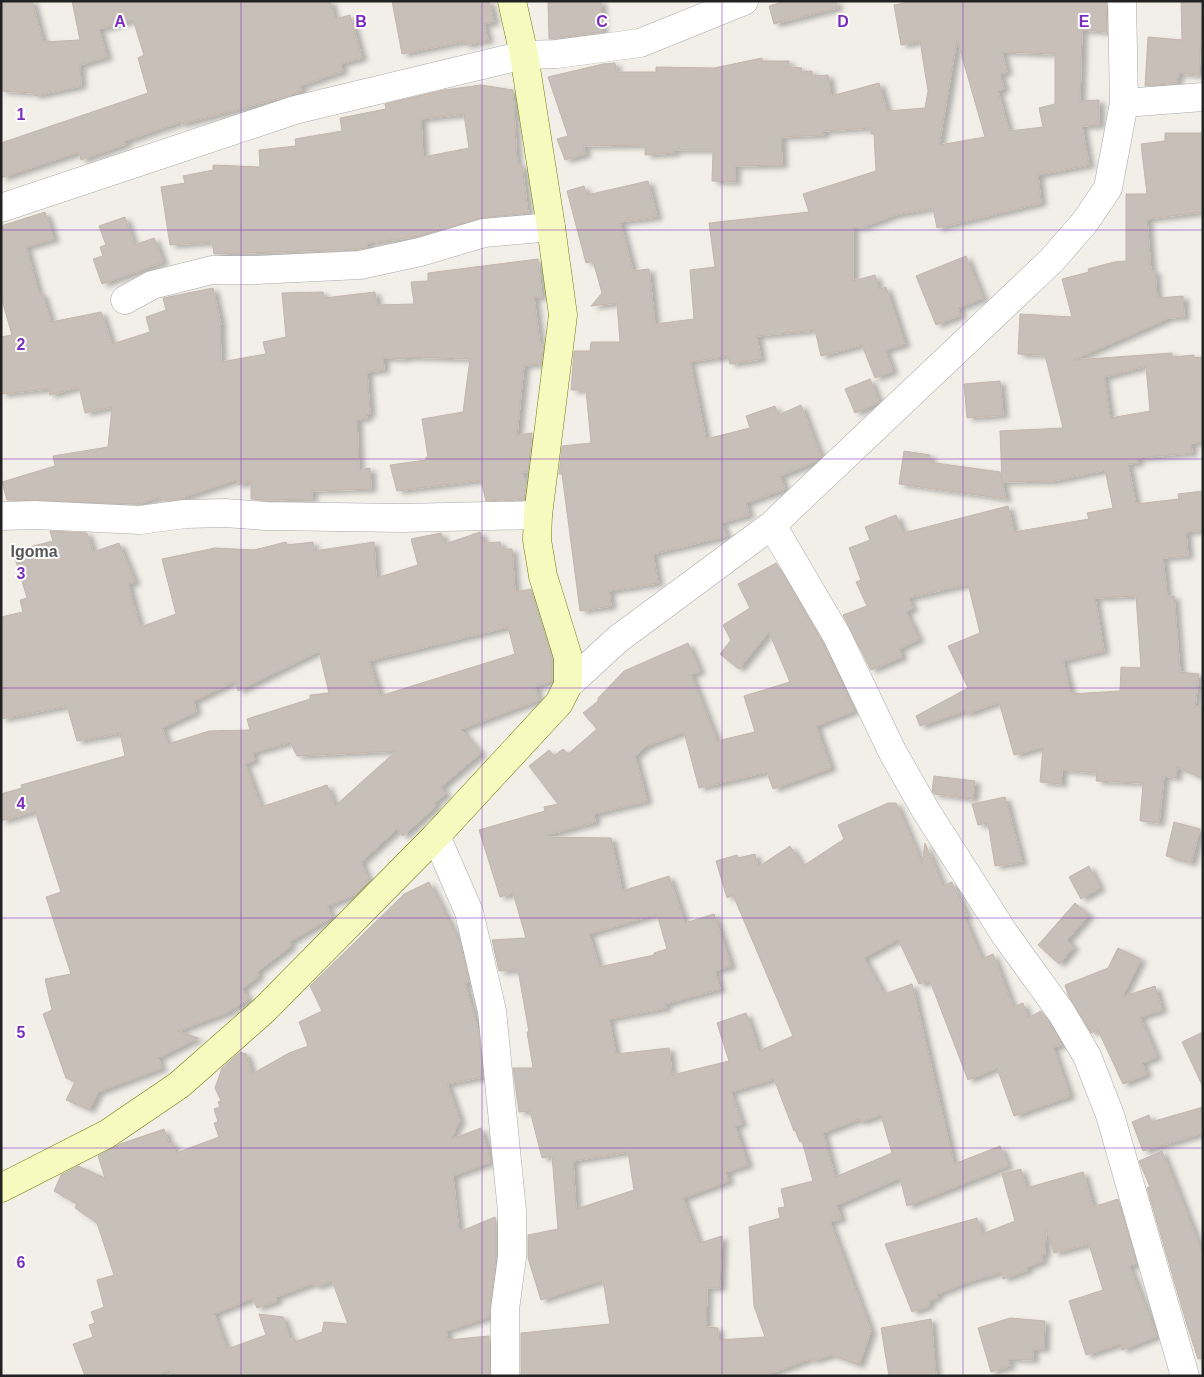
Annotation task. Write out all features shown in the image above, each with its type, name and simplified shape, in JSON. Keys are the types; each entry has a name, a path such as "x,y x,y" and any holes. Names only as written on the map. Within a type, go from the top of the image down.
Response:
{"main road":[{"path":"1,1188 107,1134 178,1085 262,1011 436,836 558,703 568,685 568,657 542,576 537,540 538,515 562,316 552,227 524,55 512,1"}],"street":[{"path":"1,208 296,110 524,55 557,54 640,43 744,1"},
{"path":"568,685 618,639 772,525 1052,260 1086,222 1108,188 1124,103 1122,1"},
{"path":"1124,103 1203,97"},
{"path":"125,300 152,285 212,270 360,265 420,252 484,233 552,227"},
{"path":"1,516 35,514 140,520 185,514 225,513 266,516 402,518 538,515"},
{"path":"772,525 837,636 892,751 926,811 1004,933 1061,1012 1087,1056 1110,1115 1185,1376"},
{"path":"436,836 470,912 492,1012 512,1211 512,1258 505,1309 505,1376"}],"building":[{"path":"1,1 32,1 43,42 80,40 72,1 330,1 335,19 350,15 362,58 340,64 343,71 300,86 302,91 285,97 181,124 180,122 125,141 126,144 81,160 79,152 1,178 1,143 148,93 138,58 144,55 133,20 99,29 107,57 80,65 81,86 34,96 34,93 1,91"},
{"path":"392,1 489,1 494,22 484,24 488,40 465,45 464,41 402,54"},
{"path":"548,1 601,1 602,32 549,39"},
{"path":"786,1 836,1 837,8 774,24 769,6"},
{"path":"915,1 1106,1 1107,32 1082,30 1080,101 1099,100 1099,125 1082,126 1089,165 1038,175 1041,203 937,228 933,208 895,215 863,227 853,227 853,281 875,275 879,289 886,287 905,344 885,350 893,371 875,378 862,345 821,356 815,330 757,336 761,359 730,364 728,356 690,362 706,439 750,428 746,416 775,406 778,415 801,405 821,457 817,461 780,476 785,489 746,503 749,515 721,523 727,536 653,554 658,583 609,591 611,606 580,611 562,474 559,474 562,446 591,443 586,390 571,390 574,351 590,351 591,342 620,342 617,303 591,306 602,293 593,261 586,263 567,191 584,186 587,195 648,181 657,217 620,222 633,271 649,269 655,324 694,319 690,270 715,267 709,223 809,212 803,194 876,171 874,134 871,134 870,128 823,131 824,135 781,137 782,165 735,166 735,182 712,181 713,150 674,150 674,153 645,155 645,145 583,146 586,154 565,160 557,139 568,136 548,77 603,64 615,63 616,72 656,72 656,67 714,68 762,58 762,61 789,61 789,67 802,68 801,72 812,71 812,76 828,75 831,96 879,83 887,111 925,108 928,91 920,41 901,45 894,5","holes":["957,39 985,137 939,145","1002,52 1055,54 1055,104 1039,108 1043,127 1009,131 998,91 1004,89 1000,74 1007,72"]},
{"path":"1181,1 1203,1 1199,75 1178,73 1177,83 1145,86 1148,37 1182,40"},
{"path":"481,85 513,90 517,165 522,165 528,213 480,218 416,237 367,243 367,248 358,249 214,254 212,242 170,245 161,187 185,183 183,176 213,170 213,165 260,167 259,150 296,146 295,139 342,131 340,118 386,109 385,104 444,90","holes":["464,114 469,148 423,157 421,119"]},
{"path":"1165,133 1203,133 1203,212 1147,219 1151,271 1155,271 1157,298 1183,296 1184,317 1169,318 1073,360 1172,353 1172,357 1194,355 1194,358 1203,357 1203,442 1191,443 1192,453 1137,458 1138,463 1128,464 1136,504 1179,499 1178,494 1203,491 1203,530 1186,532 1188,556 1163,558 1167,596 1174,596 1180,672 1199,674 1195,707 1203,708 1203,779 1177,767 1176,778 1164,776 1159,823 1140,821 1143,783 1096,781 1097,773 1062,770 1061,784 1040,782 1043,747 1014,755 999,702 966,714 965,711 920,726 916,716 968,688 948,646 980,633 968,584 908,598 913,608 906,612 919,639 899,649 902,657 871,670 843,615 867,606 856,582 861,580 849,548 870,540 865,527 896,515 903,533 1008,506 1014,532 1089,519 1087,513 1113,508 1105,470 1053,481 1002,482 1000,431 1063,428 1045,355 1018,354 1020,314 1072,317 1062,279 1089,272 1088,269 1126,261 1126,194 1147,194 1141,144 1165,141","holes":["1146,366 1150,411 1110,418 1104,377","1136,596 1141,668 1121,667 1120,691 1071,694 1063,661 1104,651 1095,598"]},
{"path":"45,212 54,239 26,247 39,294 42,293 51,322 101,312 112,344 150,332 146,317 166,310 163,298 213,288 221,325 221,362 266,354 263,342 286,337 282,293 323,292 324,298 375,292 377,305 414,304 411,282 428,281 428,273 538,259 542,297 534,297 540,345 544,345 541,364 524,365 517,435 532,433 528,472 522,472 526,486 524,498 486,501 481,480 397,491 390,465 426,460 426,457 428,457 422,419 463,412 470,359 406,357 406,359 383,358 384,370 367,372 370,414 366,414 367,418 357,419 359,470 370,468 371,489 312,491 312,499 263,500 251,499 251,481 238,485 236,480 185,498 161,501 160,497 138,504 7,500 2,482 55,466 53,456 108,447 112,407 85,413 79,387 50,395 48,389 1,394 1,337 12,335 1,297 1,226"},
{"path":"125,217 134,245 154,238 163,262 102,284 93,259 103,256 100,247 106,245 99,226"},
{"path":"966,256 983,298 958,308 961,315 936,325 916,276"},
{"path":"870,379 879,402 855,413 845,389"},
{"path":"1000,381 1003,415 967,418 964,384"},
{"path":"904,451 930,455 929,462 1000,472 1006,499 899,484"},
{"path":"50,531 87,533 93,552 119,543 135,582 128,584 140,627 176,614 162,559 215,548 254,550 286,542 287,545 313,542 314,551 374,542 376,578 418,565 411,539 441,533 445,544 480,532 484,543 500,542 501,549 512,549 515,592 531,589 552,659 552,681 535,687 539,700 461,729 481,753 441,787 446,794 434,803 436,806 403,836 397,829 361,862 369,881 356,894 327,906 332,917 289,942 291,946 257,972 259,976 242,989 249,999 226,1013 178,1031 198,1038 158,1058 162,1068 98,1092 89,1110 66,1100 75,1082 66,1078 43,1014 52,1010 45,979 71,974 46,897 61,892 35,811 1,821 1,794 22,788 21,785 125,756 120,733 77,741 67,706 1,719 1,617 23,612 20,600 27,598 13,551 53,541","holes":["508,627 515,654 380,696 369,661","319,651 329,693 310,695 310,699 247,719 250,730 209,731 168,744 162,728 196,712 194,701 235,681 238,691","290,742 297,756 396,751 335,806 327,785 261,807 245,764 255,760 252,753"]},
{"path":"776,563 823,643 854,711 816,726 831,768 773,789 767,772 699,788 684,732 646,746 635,756 647,801 594,814 595,822 547,835 547,837 611,838 622,891 669,876 685,923 714,914 731,966 715,971 720,989 665,1004 666,1008 609,1019 616,1054 669,1048 672,1075 729,1061 717,1023 746,1013 759,1051 793,1036 733,895 727,898 716,861 737,855 738,858 755,854 758,867 790,846 803,866 844,839 838,825 888,803 896,803 922,864 925,843 943,886 952,882 967,916 964,917 982,959 993,954 1013,1007 1023,1003 1028,1018 1041,1011 1062,1044 1053,1048 1070,1096 1014,1116 997,1068 968,1080 930,981 919,984 898,939 864,958 884,994 912,984 954,1164 1000,1146 1008,1166 907,1206 900,1178 837,1205 841,1219 830,1222 871,1331 859,1365 831,1355 812,1361 812,1358 764,1376 521,1376 521,1333 610,1324 603,1280 541,1300 528,1258 528,1235 558,1229 552,1156 542,1158 530,1111 519,1112 513,1068 533,1068 527,1032 529,1032 518,970 499,971 492,940 526,938 513,893 500,897 479,830 545,811 544,807 558,804 529,766 549,750 554,756 563,749 568,754 597,729 583,713 598,701 598,698 624,671 688,643 700,671 691,675 717,741 755,732 744,696 790,682 769,632 739,669 720,654 731,640 723,625 750,608 738,584","holes":["657,914 667,949 654,953 654,955 599,967 589,934","774,1079 794,1131 800,1142 802,1141 813,1181 781,1189 785,1207 778,1208 780,1218 749,1227 754,1306 765,1337 718,1340 718,1328 706,1327 707,1288 720,1288 722,1236 699,1243 683,1198 729,1181 726,1172 748,1165 735,1126 742,1124 731,1092","881,1115 892,1153 835,1177 823,1133 859,1119 860,1122","628,1152 634,1190 576,1209 573,1161"]},
{"path":"934,776 975,781 973,799 934,794 932,791"},
{"path":"1005,797 1022,862 995,866 988,823 978,825 972,804"},
{"path":"1174,822 1200,829 1191,863 1166,856"},
{"path":"1089,866 1100,888 1081,899 1069,877"},
{"path":"429,882 461,946 469,982 465,983 479,1033 483,1077 447,1084 460,1120 451,1139 481,1128 491,1162 453,1176 459,1232 495,1217 496,1256 489,1317 446,1331 448,1340 489,1336 489,1376 173,1376 172,1369 153,1376 85,1376 73,1344 93,1337 89,1325 95,1323 91,1312 104,1307 97,1280 114,1275 97,1223 75,1208 77,1204 54,1191 61,1175 78,1166 105,1178 98,1156 120,1144 164,1129 169,1143 172,1142 176,1153 219,1137 214,1123 218,1122 214,1109 220,1107 218,1102 221,1101 215,1088 222,1068 240,1052 246,1054 252,1074 289,1053 308,1046 299,1022 322,1011 310,986 404,894","holes":["332,1281 348,1324 324,1322 322,1332 295,1342 293,1337 290,1338 283,1317 259,1314 266,1335 227,1349 214,1314 253,1298 257,1308 277,1301 276,1297 314,1283 315,1287"]},
{"path":"1075,903 1089,915 1067,940 1074,947 1059,964 1038,945"},
{"path":"1118,948 1141,959 1122,997 1155,986 1162,1010 1140,1017 1157,1057 1142,1063 1147,1074 1123,1084 1098,1030 1091,1033 1068,995 1065,985 1108,968"},
{"path":"1203,1032 1203,1087 1182,1042"},
{"path":"1203,1107 1203,1133 1143,1151 1132,1122 1149,1115 1151,1122"},
{"path":"1162,1151 1203,1255 1203,1358 1198,1359 1147,1188 1150,1187 1139,1161"},
{"path":"1021,1169 1026,1188 1083,1172 1093,1207 1118,1199 1137,1264 1129,1266 1157,1336 1122,1350 1120,1344 1086,1355 1069,1301 1103,1290 1089,1244 1054,1253 1046,1229 1045,1255 1041,1256 1043,1261 1027,1267 1028,1270 1003,1279 1001,1272 965,1283 937,1294 938,1297 929,1301 929,1306 912,1312 885,1244 977,1218 982,1234 1015,1221 1002,1174"},
{"path":"1010,1318 1045,1321 1044,1349 1033,1349 1033,1360 1008,1359 1010,1366 991,1372 978,1328"},
{"path":"931,1319 936,1376 889,1376 881,1328"}],"district":[{"name":"Igoma","path":"34,551"}]}
